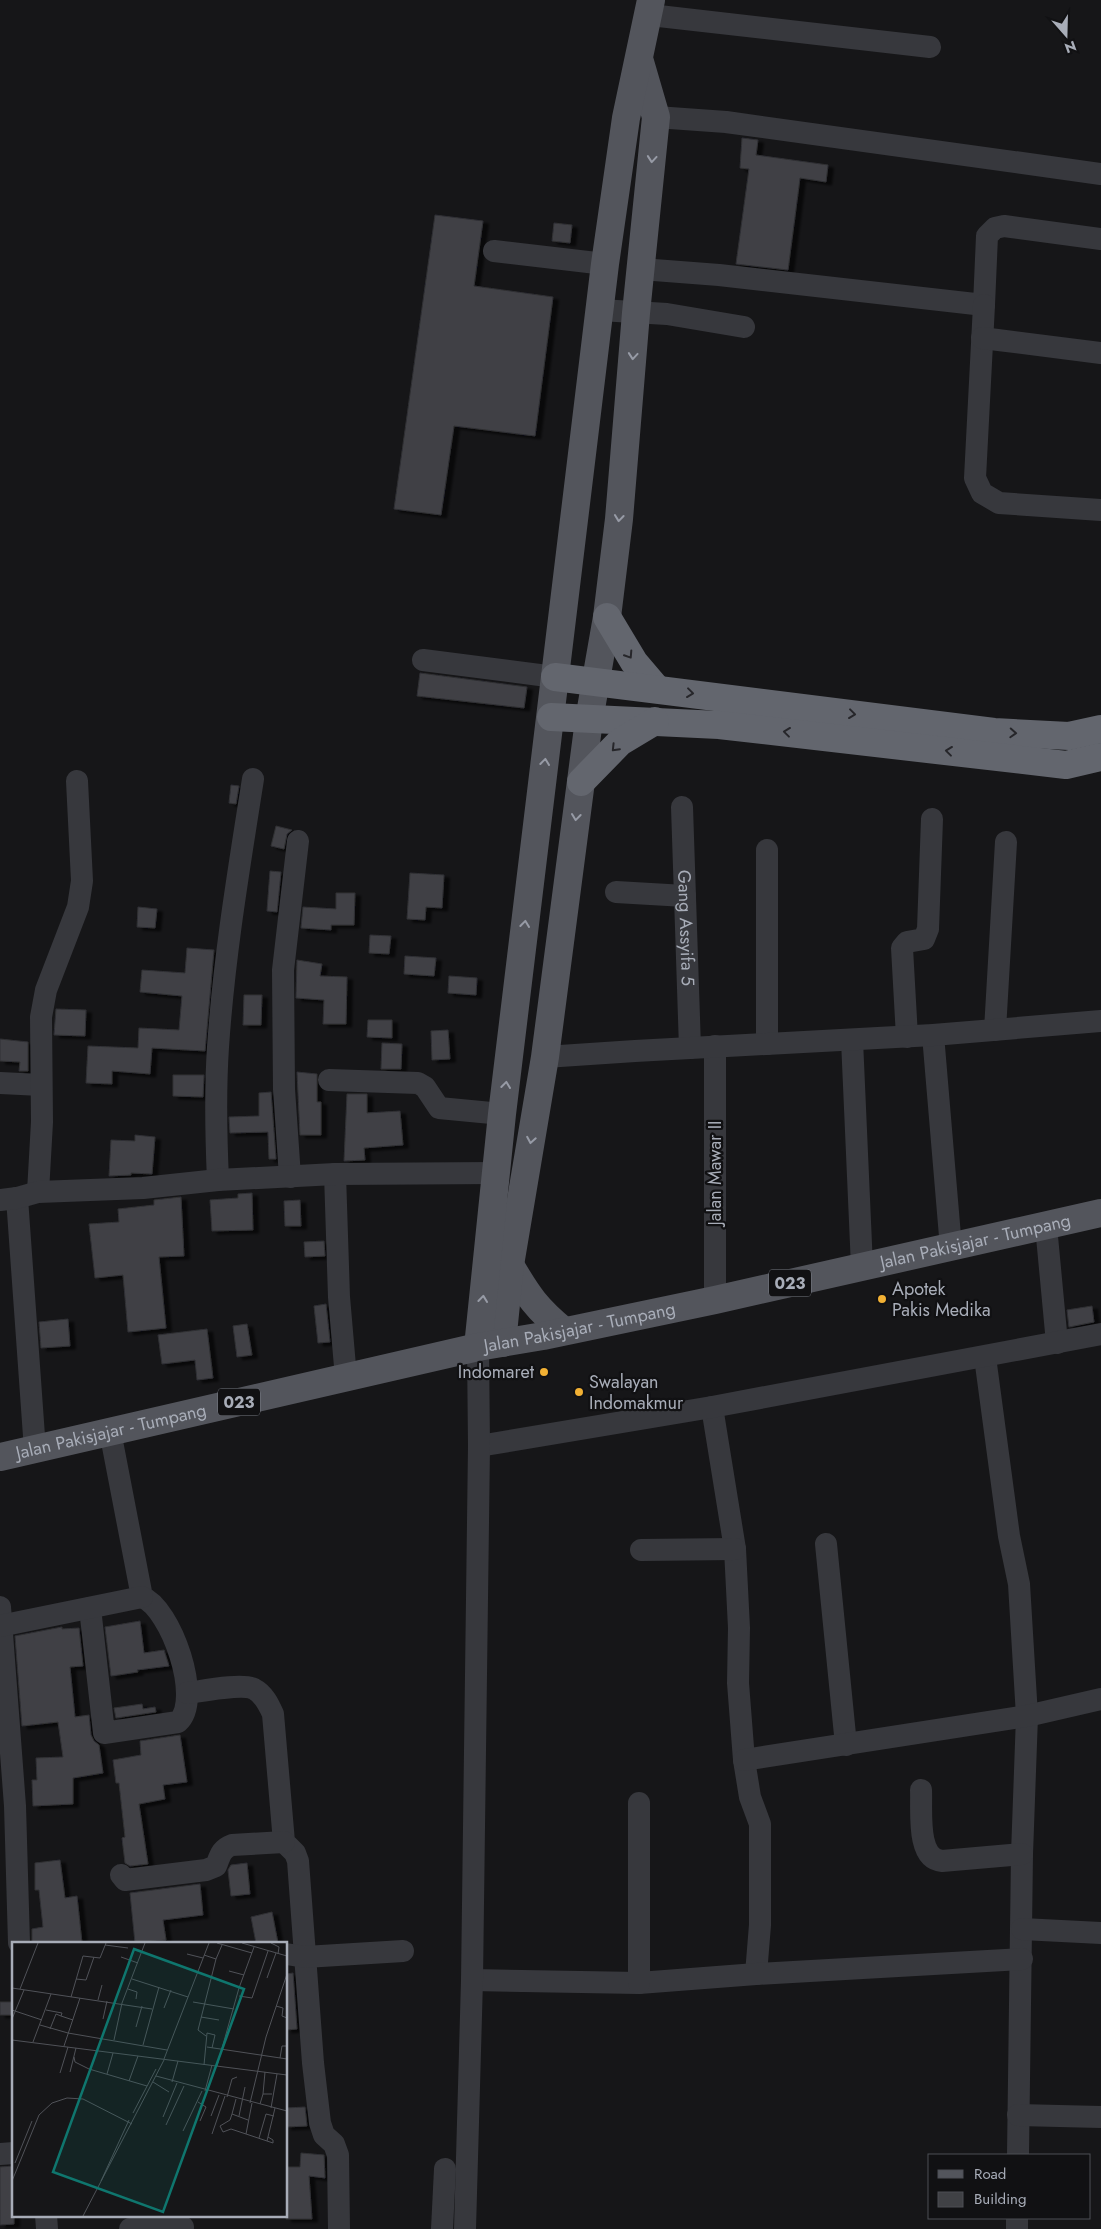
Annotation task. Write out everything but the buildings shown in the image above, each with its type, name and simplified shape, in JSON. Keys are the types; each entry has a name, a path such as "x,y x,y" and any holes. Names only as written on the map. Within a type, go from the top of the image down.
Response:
{"highway":[{"path":"607,617 634,662 658,689"},
{"path":"555,676 994,732 1069,736 1101,729"},
{"path":"550,717 719,724 1066,765 1101,758"},
{"path":"581,782 620,742 655,721"}],"main road":[{"path":"490,1345 496,1173 502,1114 605,264 626,118 651,7"},
{"path":"490,1345 510,1265 545,1058 589,720 607,617 619,519 636,313 656,117 640,60"},
{"name":"Jalan Pakisjajar - Tumpang","path":"0,1458 110,1431 490,1345 564,1332 715,1300 1101,1214"},
{"path":"510,1265 532,1302 564,1332"}],"street":[{"path":"651,7 930,47"},
{"path":"656,117 726,122 1101,174"},
{"path":"1101,239 1004,226 995,228 987,236 975,478 982,492 999,503 1101,510"},
{"path":"494,251 605,264"},
{"path":"641,269 719,275 984,305"},
{"path":"600,310 667,314 744,327"},
{"path":"982,338 1101,353"},
{"path":"423,660 555,676"},
{"path":"218,1180 216,1120 218,1047 230,924 253,779"},
{"path":"35,1450 18,1197 42,1122 41,1016 46,990 78,908 82,882 77,782"},
{"name":"Gang Assyifa 5","path":"682,807 690,1048"},
{"path":"907,1037 902,948 907,942 924,939 928,929 932,819"},
{"path":"290,1177 284,1089 283,970 298,841"},
{"path":"996,1030 1006,842"},
{"path":"767,850 767,1044"},
{"path":"616,892 685,896"},
{"path":"545,1058 715,1046 907,1037 1101,1021"},
{"path":"933,1035 950,1248"},
{"path":"852,1040 862,1267"},
{"name":"Jalan Mawar II","path":"715,1046 715,1300"},
{"path":"329,1080 418,1083 425,1087 439,1108 502,1114"},
{"path":"0,1083 41,1085"},
{"path":"18,1197 143,1188 218,1180 335,1174 496,1173"},
{"path":"335,1174 339,1297 346,1378"},
{"path":"1046,1226 1057,1343"},
{"path":"480,1446 712,1407 1101,1334"},
{"path":"466,2229 472,1980 480,1446 490,1345"},
{"path":"985,1357 1009,1536 1018,1584 1027,1716 1022,1854 1018,2154"},
{"path":"712,1407 735,1549 739,1628 738,1683 744,1760 750,1797 760,1824 760,1925 756,1974"},
{"path":"110,1431 142,1597"},
{"path":"826,1544 846,1745"},
{"path":"641,1550 735,1549"},
{"path":"1,1620 90,1608 142,1597"},
{"path":"1,1620 142,1597 154,1605 168,1625 183,1664 187,1693 186,1713 178,1722 104,1733 90,1608"},
{"path":"1,1620 15,1806 19,1942"},
{"path":"187,1693 241,1687 254,1688 265,1698 273,1714 284,1842 294,1853 298,1861 295,1956 313,2062 320,2123 324,2135 334,2144 338,2155 339,2229"},
{"path":"744,1760 1027,1716 1101,1699"},
{"path":"921,1790 923,1842 929,1857 935,1860 1022,1854"},
{"path":"639,1803 639,1983"},
{"path":"121,1875 125,1880 206,1870 216,1866 225,1847 284,1842"},
{"path":"1022,1929 1101,1933"},
{"path":"295,1956 403,1951"},
{"path":"472,1980 639,1983 756,1974 1022,1959"},
{"path":"1018,2115 1101,2116"},
{"path":"442,2229 445,2169"},
{"path":"46,2216 47,2229"},
{"path":"130,2229 183,2227"}],"place":[{"name":"Apotek Pakis Medika","path":"882,1299"},
{"name":"Indomaret","path":"544,1372"},
{"name":"Swalayan Indomakmur","path":"579,1392"}]}
